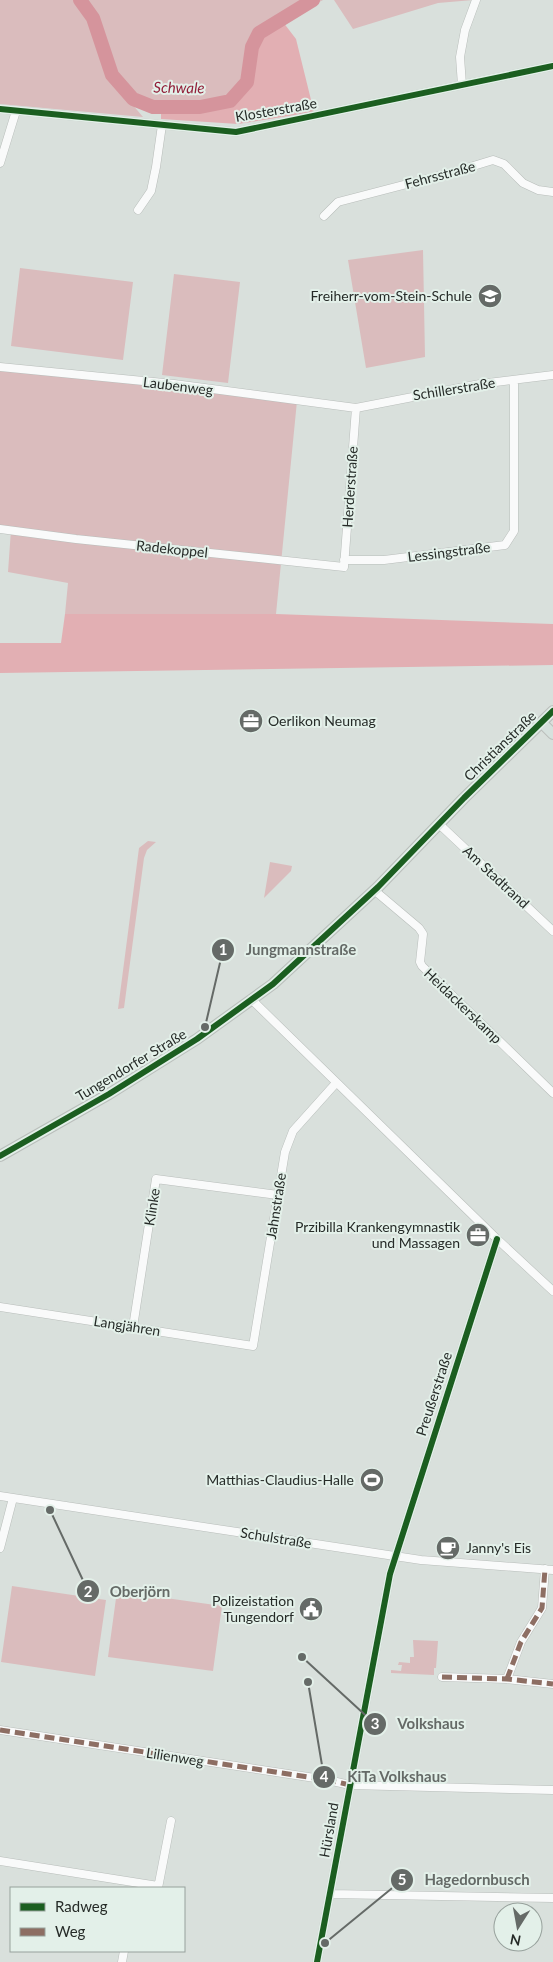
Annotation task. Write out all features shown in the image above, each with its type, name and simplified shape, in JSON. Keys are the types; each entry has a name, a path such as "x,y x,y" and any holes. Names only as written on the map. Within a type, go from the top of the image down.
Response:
{"main road":[{"name":"Christianstraße","path":"464,798 553,711"},
{"path":"542,722 553,734"},
{"name":"Tungendorfer Straße","path":"0,1156 109,1094 197,1039 273,984 374,890 464,798"}],"street":[{"path":"462,84 460,57 465,30 476,0"},
{"name":"Klosterstraße","path":"0,109 236,132 553,66"},
{"path":"0,163 16,111"},
{"path":"138,210 151,191 162,125"},
{"name":"Fehrsstraße","path":"324,216 338,202 494,160 504,164 523,183 538,190 553,192"},
{"name":"Laubenweg","path":"0,367 174,384 356,408"},
{"name":"Schillerstraße","path":"356,408 480,384 553,375"},
{"name":"Lessingstraße","path":"344,564 506,545 514,531 514,380"},
{"name":"Herderstraße","path":"344,564 356,408"},
{"name":"Radekoppel","path":"0,529 76,539 344,564"},
{"name":"Am Stadtrand","path":"439,824 553,931"},
{"name":"Heidackerskamp","path":"374,890 419,928 423,934 420,962 422,966 553,1093"},
{"path":"251,1000 553,1292"},
{"name":"Jahnstraße","path":"253,1346 285,1152 293,1131 336,1083"},
{"name":"Klinke","path":"133,1327 156,1179 278,1194"},
{"name":"Preußerstraße","path":"394,1556 497,1239"},
{"name":"Langjähren","path":"0,1307 253,1346"},
{"name":"Schulstraße","path":"0,1496 394,1556 549,1569"},
{"path":"0,1548 13,1498"},
{"name":"Hürsland","path":"316,1962 394,1556"},
{"path":"507,1679 521,1642 542,1608 549,1569"},
{"path":"442,1677 507,1679 553,1684"},
{"name":"Lilienweg","path":"0,1730 328,1780 350,1785 553,1790"},
{"path":"0,1861 128,1885 158,1887 171,1820"},
{"path":"330,1894 553,1898"}],"shaded area":[{"path":"0,0 323,0 265,33 256,49 250,83 241,96 229,104 214,110 180,112 132,104 143,117 0,104"},
{"path":"334,0 473,0 438,3 353,29"},
{"path":"283,22 296,39 314,112 238,124 161,119 161,111 211,110 234,102 243,94 250,83 255,54 262,38"},
{"path":"423,250 425,357 366,368 348,260"},
{"path":"20,268 133,282 123,360 11,346"},
{"path":"174,274 240,282 228,383 162,375"},
{"path":"0,367 297,401 276,614 65,614 68,583 8,572 11,530 0,529"},
{"path":"65,614 276,614 553,624 553,665 0,673 0,643 61,643"},
{"path":"148,841 156,842 147,850 144,858 124,1008 118,1009 139,848"},
{"path":"270,862 292,866 291,871 264,898"},
{"path":"12,1586 106,1600 95,1676 1,1662"},
{"path":"117,1591 222,1606 213,1671 108,1657"},
{"path":"413,1640 438,1641 434,1675 391,1673 391,1670 401,1671 402,1665 398,1665 399,1662 410,1663 410,1657 414,1657"}],"waterway":[{"name":"Schwale","path":"80,0 93,18 112,75 133,99 153,107 200,107 230,101 247,82 252,47 259,33 313,0"}],"marked path":[{"path":"507,1679 521,1642 542,1608 545,1569"},
{"path":"442,1677 507,1679 553,1684"},
{"path":"0,1730 328,1780 350,1785"}],"cycle path":[{"path":"0,109 236,132 553,66"},
{"path":"0,1156 109,1094 197,1039 273,984 378,887 464,798 553,711"},
{"path":"317,1962 390,1574 497,1239"}],"place":[{"name":"Freiherr-vom-Stein-Schule","path":"490,296"},
{"name":"Oerlikon Neumag","path":"251,721"},
{"name":"Jungmannstraße","path":"205,1027"},
{"name":"Przibilla Krankengymnastik und Massagen","path":"478,1235"},
{"name":"Matthias-Claudius-Halle","path":"372,1480"},
{"name":"Oberjörn","path":"50,1510"},
{"name":"Janny's Eis","path":"448,1548"},
{"name":"Polizeistation Tungendorf","path":"311,1609"},
{"name":"Volkshaus","path":"302,1657"},
{"name":"KiTa Volkshaus","path":"308,1682"},
{"name":"Hagedornbusch","path":"325,1943"}]}
